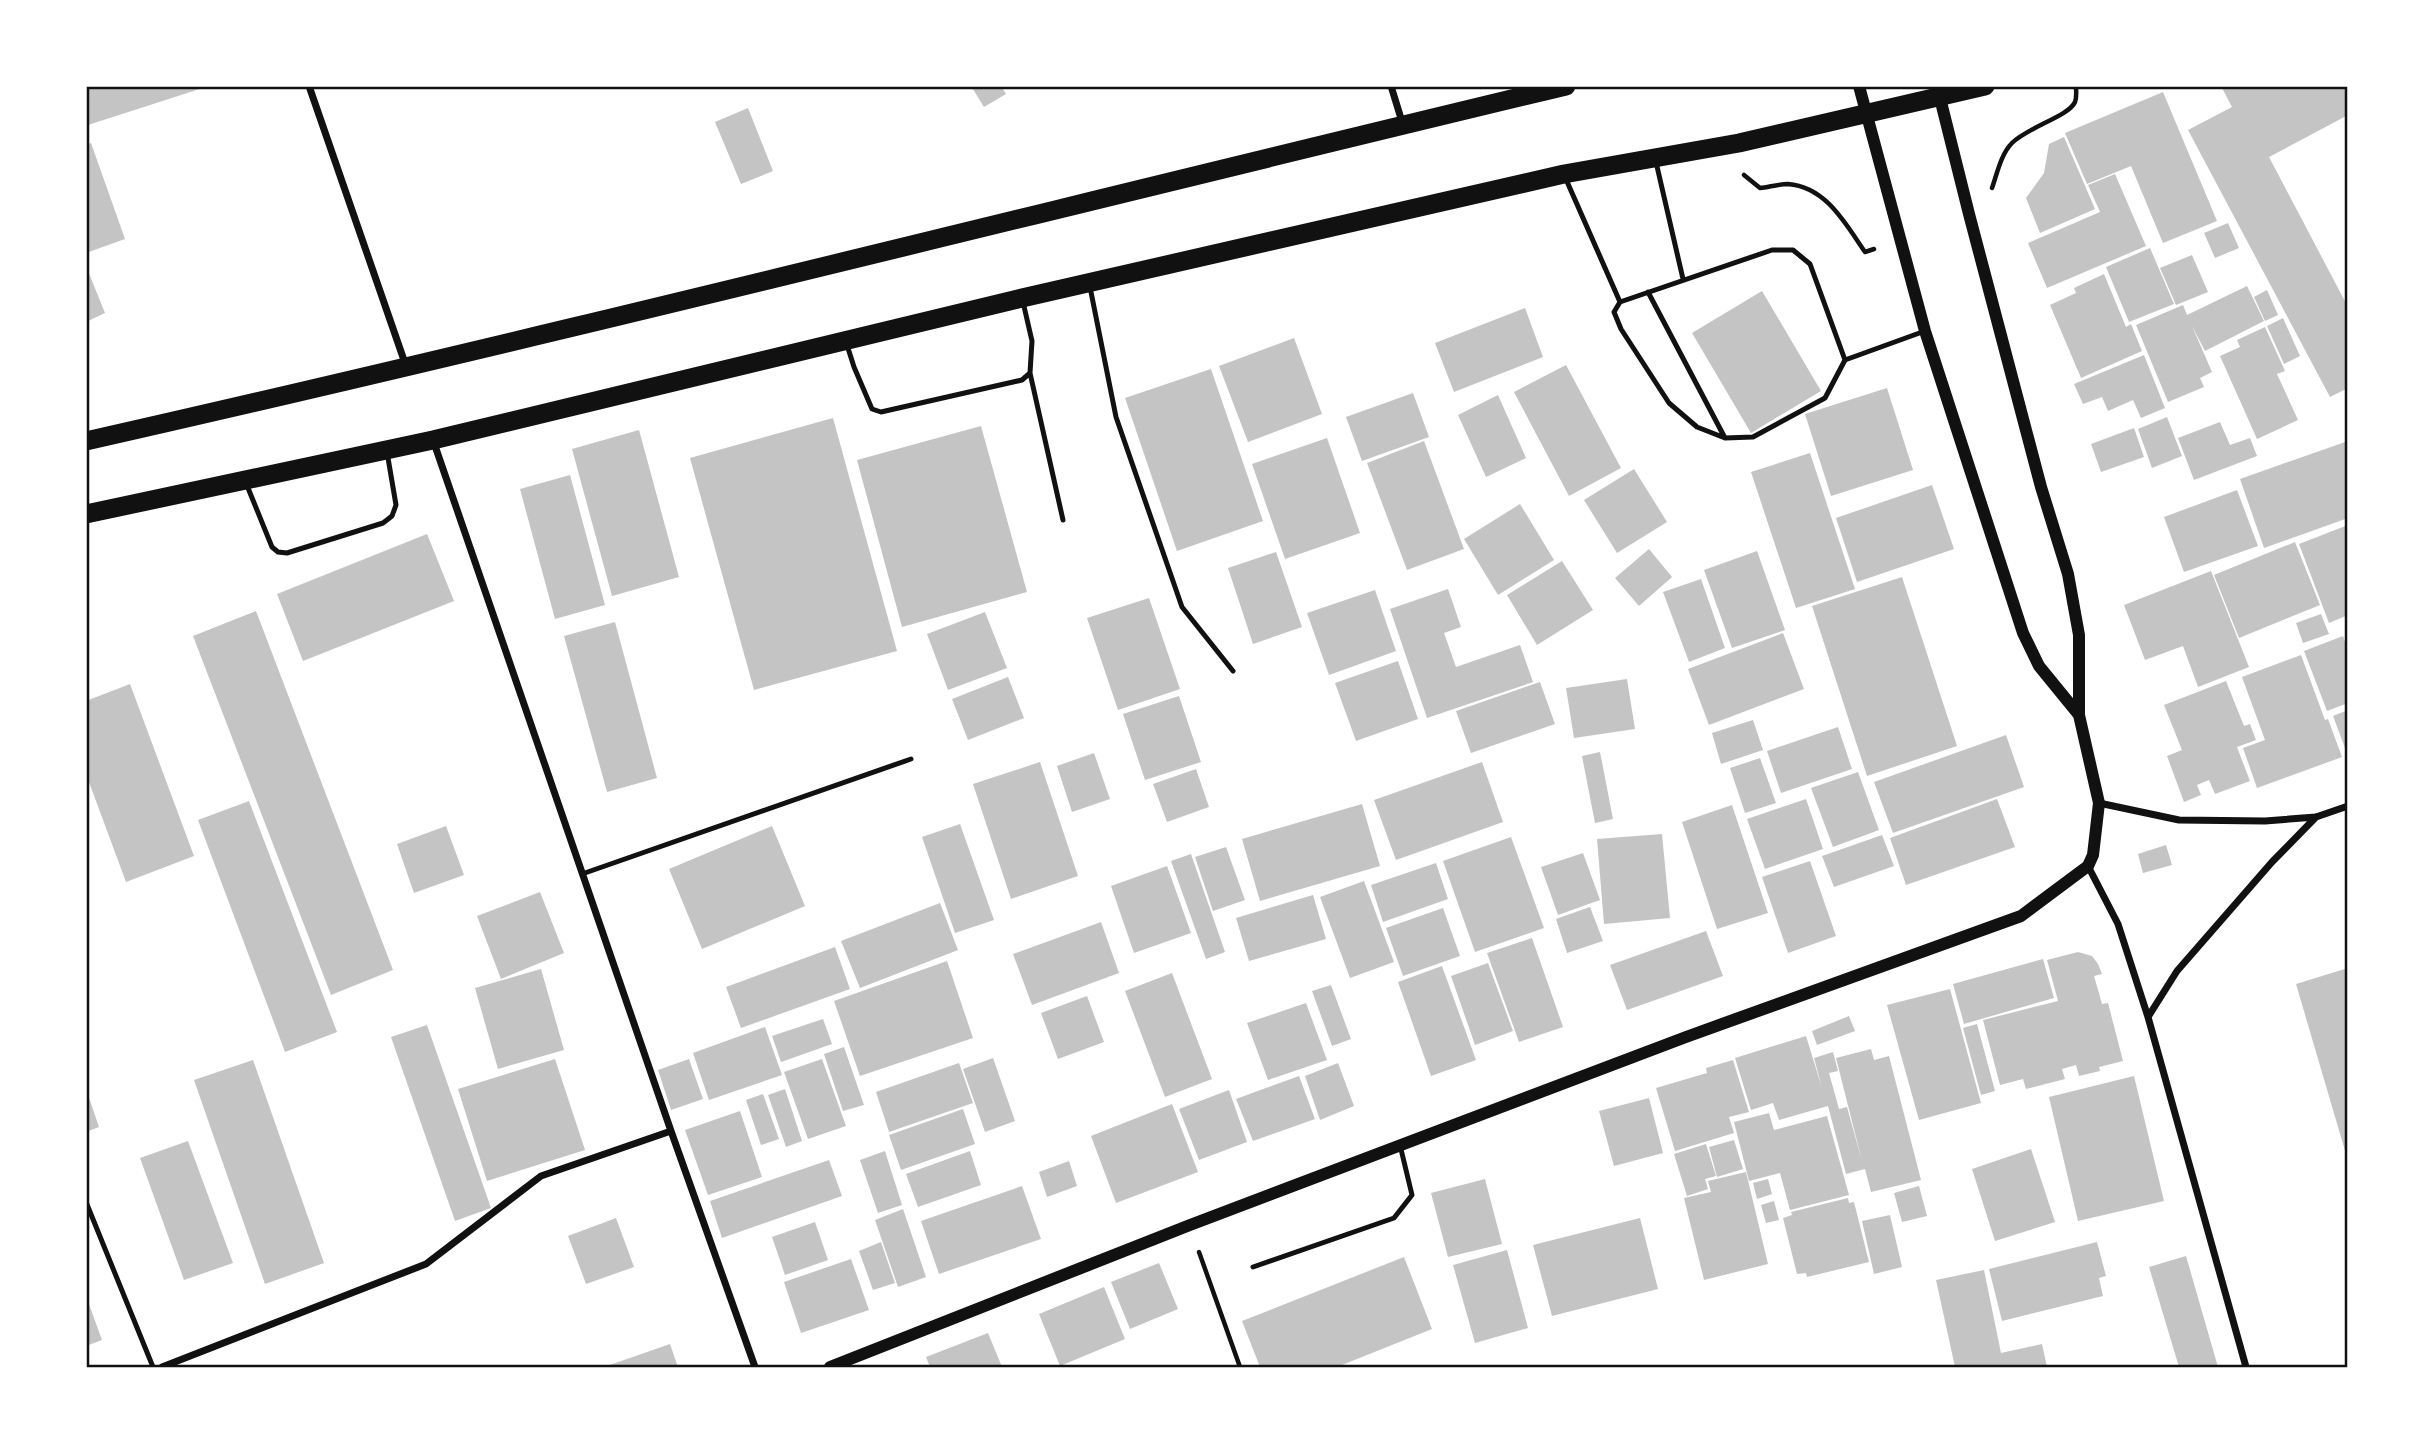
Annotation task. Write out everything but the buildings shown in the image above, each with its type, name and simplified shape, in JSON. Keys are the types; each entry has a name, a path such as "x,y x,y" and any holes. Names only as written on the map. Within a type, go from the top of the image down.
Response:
{"highway":[{"path":"86,441 407,368 1566,86"},
{"path":"86,514 433,440 1022,299 1564,174 1739,143 1866,115 1939,91 1985,86"}],"street":[{"path":"309,86 407,368"},
{"path":"1391,86 1403,125"},
{"path":"1859,86 1925,331 2023,633 2039,666 2079,715"},
{"path":"830,1367 1399,1145 1686,1037 2021,916 2088,866 2093,855 2099,803 2079,715 2079,635 2068,574 2041,487 1939,91"},
{"path":"433,440 755,1367"},
{"path":"2099,803 2179,820 2265,821 2316,817 2348,806"},
{"path":"2148,1017 2177,971 2272,862 2316,817"},
{"path":"2088,866 2118,924 2148,1017 2246,1367"},
{"path":"162,1367 426,1264 541,1175 671,1131"}],"lane":[{"path":"1655,159 1684,279"},
{"path":"1564,174 1620,302"},
{"path":"1845,360 1810,264 1793,250 1772,250 1684,279 1620,302 1614,312 1621,329 1669,403 1696,427 1726,438 1753,437 1825,398 1845,360 1925,331"},
{"path":"1090,284 1116,416 1182,607 1233,671"},
{"path":"1648,292 1726,438"},
{"path":"1022,299 1032,341 1030,373 1063,520"},
{"path":"846,342 872,409 881,412 1022,380 1030,373"},
{"path":"245,480 272,547 278,552 287,553 383,523 392,516 396,505 386,450"},
{"path":"582,874 911,759"},
{"path":"1253,1267 1394,1218 1412,1195 1399,1145"},
{"path":"86,1202 153,1367"}],"path":[{"path":"1969,214 1990,209 1998,167 2010,145 2028,130 2067,113 2076,100 2076,86"},
{"path":"1739,143 1742,173 1760,188 1786,184 1814,190 1836,210 1865,252 1900,238"},
{"path":"1189,1225 1240,1367"}]}
